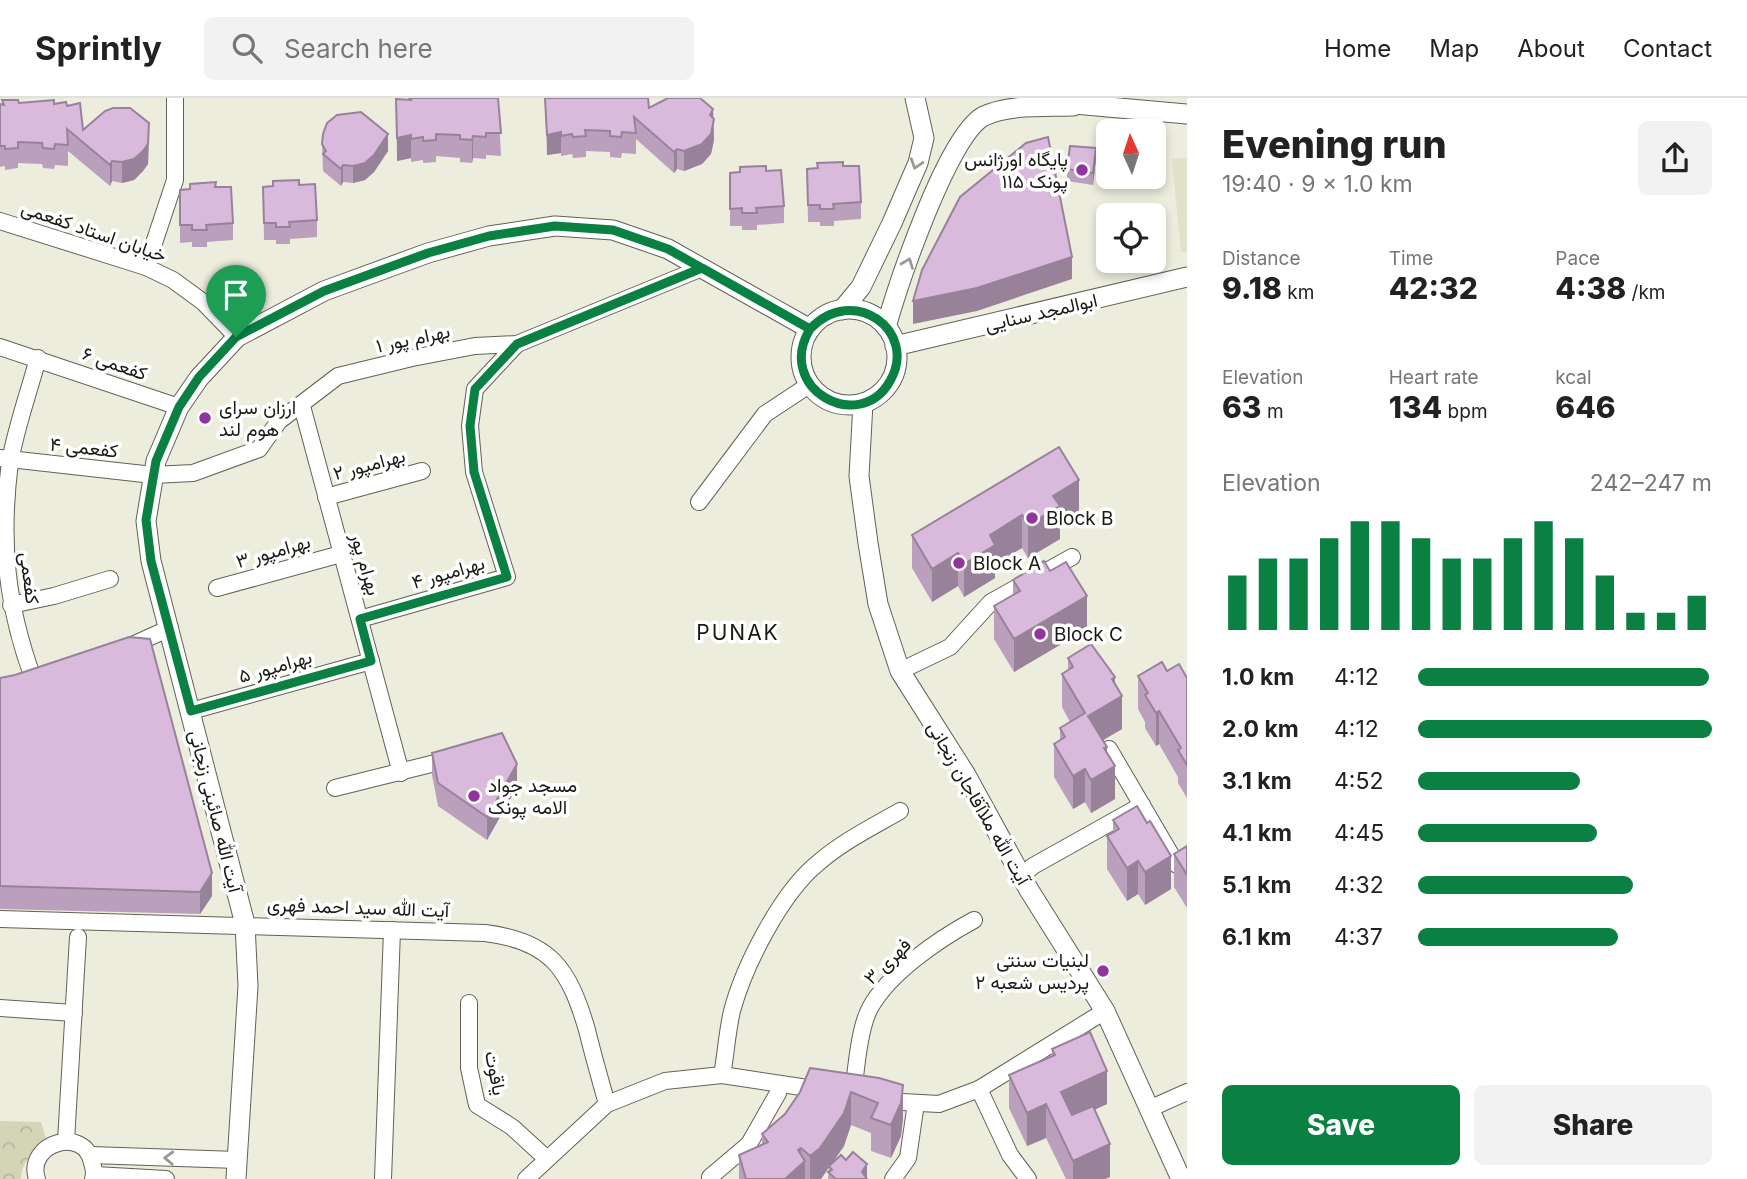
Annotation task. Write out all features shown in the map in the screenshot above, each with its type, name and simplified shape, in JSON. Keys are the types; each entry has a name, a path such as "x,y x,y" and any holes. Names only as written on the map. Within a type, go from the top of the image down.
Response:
{"main road":[{"path":"842,310 866,313 886,327 895,346 897,358 891,381 884,391 863,403 843,405 824,399 809,386 800,363 804,339 818,320 842,310 861,287 892,223 918,163 924,138 915,98"},
{"path":"1038,98 1073,106"},
{"path":"886,327 894,299 948,164 975,122 997,112 1073,106 1187,114"},
{"name":"آیت الله صائینی زنجانی","path":"236,1170 248,986 245,924 151,561 146,520 156,461 179,407 199,377 236,337 324,291 428,253 489,236 555,226 613,230 668,249 810,329"},
{"name":"ابوالمجد سنایی","path":"895,346 1187,277"},
{"name":"آیت الله ملاآقاجان زنجانی","path":"863,403 859,476 868,543 878,604 900,671 966,775 1021,876 1105,1012 1181,1179"}],"street":[{"path":"146,267 175,180 175,98"},
{"name":"خیابان استاد کفعمی","path":"0,221 146,267 173,280 203,302 236,337"},
{"name":"بهرام پور ۱","path":"153,475 193,473 259,449 279,421 338,376 475,346 517,344 702,268"},
{"name":"بهرامپور ۴","path":"360,619 507,577 474,472 470,426 475,389 517,344"},
{"name":"کفعمی ۶","path":"0,347 179,407"},
{"name":"کفعمی","path":"33,678 18,636 3,566 5,459 38,358"},
{"path":"699,502 765,414 809,386"},
{"name":"بهرام پور","path":"302,406 401,773"},
{"name":"کفعمی ۴","path":"5,459 153,475"},
{"name":"بهرامپور ۲","path":"327,497 422,471"},
{"name":"بهرامپور ۳","path":"217,588 341,554"},
{"path":"900,671 950,647 991,602 1072,557"},
{"path":"11,605 54,596 110,579"},
{"path":"116,651 170,628"},
{"name":"بهرامپور ۵","path":"191,711 371,661"},
{"path":"1109,748 1177,865"},
{"path":"335,788 461,756"},
{"path":"1021,876 1033,866 1142,805"},
{"path":"722,1075 733,1010 760,939 793,889 817,863 900,811"},
{"name":"آیت الله سید احمد فهری","path":"0,919 245,924 509,936 532,944 551,958 567,976 578,998 607,1104"},
{"name":"فهری ۳","path":"853,1094 858,1056 869,1009 888,984 916,960 974,920"},
{"path":"383,1179 392,930"},
{"path":"66,1140 78,937"},
{"name":"یاقوت","path":"469,1003 469,1068 477,1105 512,1127 547,1159"},
{"path":"0,1008 74,1013"},
{"path":"526,1179 607,1104 665,1081 722,1075 865,1098 939,1104 979,1089 1105,1012"},
{"path":"979,1089 1010,1155 1028,1179"},
{"path":"1149,1110 1187,1092"},
{"path":"710,1179 749,1144 778,1093"},
{"path":"893,1179 908,1157 916,1103"},
{"path":"37,1179 35,1175 38,1158 50,1145 66,1140 80,1144 91,1155 94,1177 166,1179"},
{"path":"91,1155 236,1170"}],"shaded area":[{"path":"1187,158 1187,252 1181,252 1172,159"}],"green space":[{"path":"0,1121 41,1122 47,1142 26,1162 21,1179 0,1179"}],"building":[{"path":"410,98 498,98 501,133 486,133 486,137 473,136 472,140 460,139 460,135 436,134 436,140 423,141 423,137 411,139 411,135 397,138 396,99 411,100"},
{"path":"545,98 648,98 649,108 668,98 700,98 713,109 710,115 714,119 711,134 702,144 674,152 634,117 636,133 622,132 621,137 610,136 610,131 585,130 586,136 561,136 561,132 547,135"},
{"path":"2,100 18,100 19,103 54,100 54,104 66,102 67,106 80,103 83,130 105,111 130,108 149,123 148,144 134,159 112,161 110,165 67,129 68,145 55,144 54,149 43,148 42,143 18,142 18,148 5,149 5,146 0,146 0,104 4,105"},
{"path":"361,112 388,134 365,163 343,165 341,169 323,154 326,151 322,144 323,134 327,123 337,115"},
{"path":"1048,137 1072,257 977,288 913,301 922,270 960,197 1026,143"},
{"path":"1070,146 1096,148 1093,173 1067,169"},
{"path":"843,162 843,166 859,166 861,202 833,204 834,209 820,209 820,205 808,205 807,169 818,168 817,163"},
{"path":"766,166 766,171 781,170 784,206 756,208 757,213 742,213 742,208 730,209 730,173 740,172 740,167"},
{"path":"299,180 299,185 315,184 317,220 289,222 290,227 276,227 276,223 264,223 263,187 273,186 273,181"},
{"path":"216,182 215,187 231,187 233,223 206,225 207,230 192,230 192,225 180,225 180,190 190,189 190,184"},
{"path":"1059,447 1079,480 1053,496 1060,506 1028,525 1022,515 990,535 995,545 964,564 958,553 932,569 912,535"},
{"path":"1044,561 1050,571 1066,562 1087,596 1014,639 994,606 1020,591 1013,580"},
{"path":"129,637 150,639 212,873 200,892 0,886 0,678"},
{"path":"1091,644 1115,677 1112,679 1122,696 1088,716 1115,766 1091,780 1085,769 1073,776 1054,744 1065,737 1060,728 1085,713 1062,674 1073,667 1068,658"},
{"path":"1162,662 1167,671 1179,664 1187,678 1187,765 1178,750 1181,748 1159,711 1156,713 1145,695 1148,693 1138,676"},
{"name":"مسجد جواد الامه پونک","path":"502,733 517,764 487,817 438,783 432,753"},
{"path":"1137,806 1147,823 1150,821 1171,856 1145,872 1138,861 1127,868 1107,836 1119,829 1113,820"},
{"path":"1187,846 1187,875 1174,854"},
{"path":"1090,1032 1107,1071 1061,1092 1072,1115 1093,1106 1110,1144 1073,1161 1046,1104 1027,1113 1009,1075 1055,1055 1052,1049"},
{"path":"810,1068 879,1078 903,1085 901,1103 891,1125 871,1118 878,1103 851,1092 844,1113 820,1148 810,1156 801,1148 798,1150 805,1161 785,1179 746,1179 739,1155 768,1142 762,1134 785,1114 800,1092"},
{"path":"853,1152 867,1164 862,1172 867,1179 836,1179 828,1172 832,1170 829,1166 841,1155 846,1160"}],"place":[{"name":"پایگاه اورژانس ۱۱۵ پونک","path":"1082,170"},
{"name":"ارزان سرای هوم لند","path":"205,418"},
{"name":"Block B","path":"1032,518"},
{"name":"Block A","path":"959,563"},
{"name":"Block C","path":"1040,634"},
{"name":"مسجد جواد الامه پونک","path":"474,796"},
{"name":"لبنیات سنتی پردیس شعبه ۲","path":"1103,971"}],"district":[{"name":"PUNAK","path":"738,633"}],"route":[{"path":"236,337 199,377 179,407 156,461 146,520 151,561 191,711 371,661 360,619 507,577 474,472 470,426 475,389 517,344 702,268 810,329 804,339 800,363 809,386 824,399 843,405 863,403 874,398 884,391 891,381 897,358 892,336 886,327 877,318 866,313 854,310 829,313 810,329 668,249 613,230 555,226 489,236 428,253 324,291 236,337"}]}
